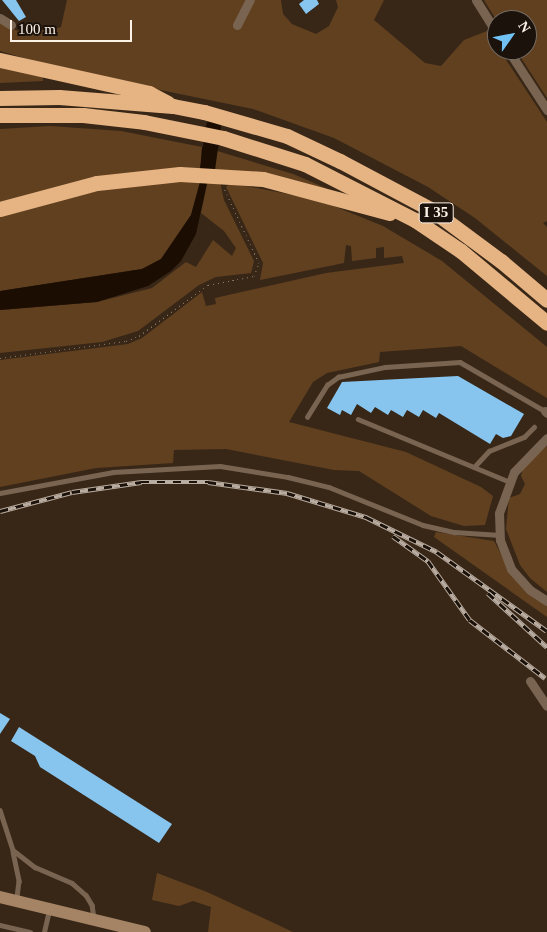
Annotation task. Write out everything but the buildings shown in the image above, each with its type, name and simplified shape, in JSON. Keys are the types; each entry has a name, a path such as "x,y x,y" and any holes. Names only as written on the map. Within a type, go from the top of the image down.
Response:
{"highway":[{"path":"0,60 165,103"},
{"name":"I 35","path":"0,98 59,97 165,103 255,125 310,147 432,210 502,261 547,300"},
{"name":"I 35","path":"0,115 83,115 144,122 223,138 305,164 415,220 461,251 547,323"},
{"path":"0,209 97,183 156,174 263,179 415,220"}],"main road":[{"path":"0,897 94,920 124,930 145,932"}],"street":[{"path":"237,25 250,0"},
{"path":"476,0 487,17"},
{"path":"0,18 11,25"},
{"path":"514,60 547,110"},
{"path":"547,438 529,454 510,482 499,513 500,535 511,569 530,590 547,601"},
{"path":"530,681 547,706"}],"lane":[{"path":"307,417 327,385 338,377 385,367 460,362 546,412"},
{"path":"358,419 510,482"},
{"path":"474,467 489,451 524,437 534,427"},
{"path":"0,493 113,472 220,466 288,476 329,487 423,525 454,532 500,535"},
{"path":"0,810 13,850 19,881 16,900"},
{"path":"13,850 35,866 72,882 92,905 94,920"},
{"path":"44,932 50,909"},
{"path":"0,924 30,932"}],"path":[{"path":"0,358 126,341 139,336 208,285 254,276 259,263 224,186"}],"shaded area":[{"path":"67,0 281,0 283,14 292,24 316,34 329,26 338,7 336,0 384,0 374,20 425,63 441,66 464,40 487,31 487,60 506,60 547,122 547,221 543,223 547,227 547,276 475,218 428,187 334,138 253,109 68,71 0,51 0,23 22,33 33,28 47,31 61,27"},
{"path":"484,0 547,0 547,98 522,60 537,60 537,10 490,10"},
{"path":"0,67 43,77 43,81 0,83"},
{"path":"50,126 121,131 202,147 200,169 0,205 0,129"},
{"path":"202,147 214,150 196,234 181,261 171,271 148,286 97,302 0,310 0,291 142,269 161,259 191,215 200,182"},
{"path":"214,150 293,174 328,189 211,169"},
{"path":"208,180 220,182 224,200 254,261 251,273 216,277 199,285 138,331 102,342 0,353 0,310 97,302 152,288 186,262 196,267 213,240 232,256 236,248 224,231 201,213"},
{"path":"166,182 200,182 191,215 161,259 142,269 0,291 0,217 79,195 124,186"},
{"path":"230,183 319,200 383,226 442,261 547,347 547,398 461,346 380,352 379,362 327,373 313,382 289,422 406,452 481,487 493,496 485,525 464,526 431,516 359,471 334,470 226,449 174,450 173,463 96,468 0,487 0,360 128,344 142,338 202,292 206,306 216,304 215,298 326,273 404,263 402,256 384,258 384,247 376,248 376,258 352,261 351,246 346,245 344,263 260,280 263,263 226,187"},
{"path":"547,446 547,592 530,578 520,565 506,529 509,498 520,494 525,484 521,476 523,468"},
{"path":"436,532 494,541 510,571 547,604 547,617 434,537"},
{"path":"157,873 207,892 293,932 208,932 211,907 193,901 179,906 152,900"}],"waterway":[{"path":"207,169 213,125"}],"railway":[{"path":"0,511 72,492 141,482 208,482 287,493 366,517 437,552 547,631"},
{"path":"393,536 428,561 470,620 545,678"},
{"path":"488,593 547,647"}]}
